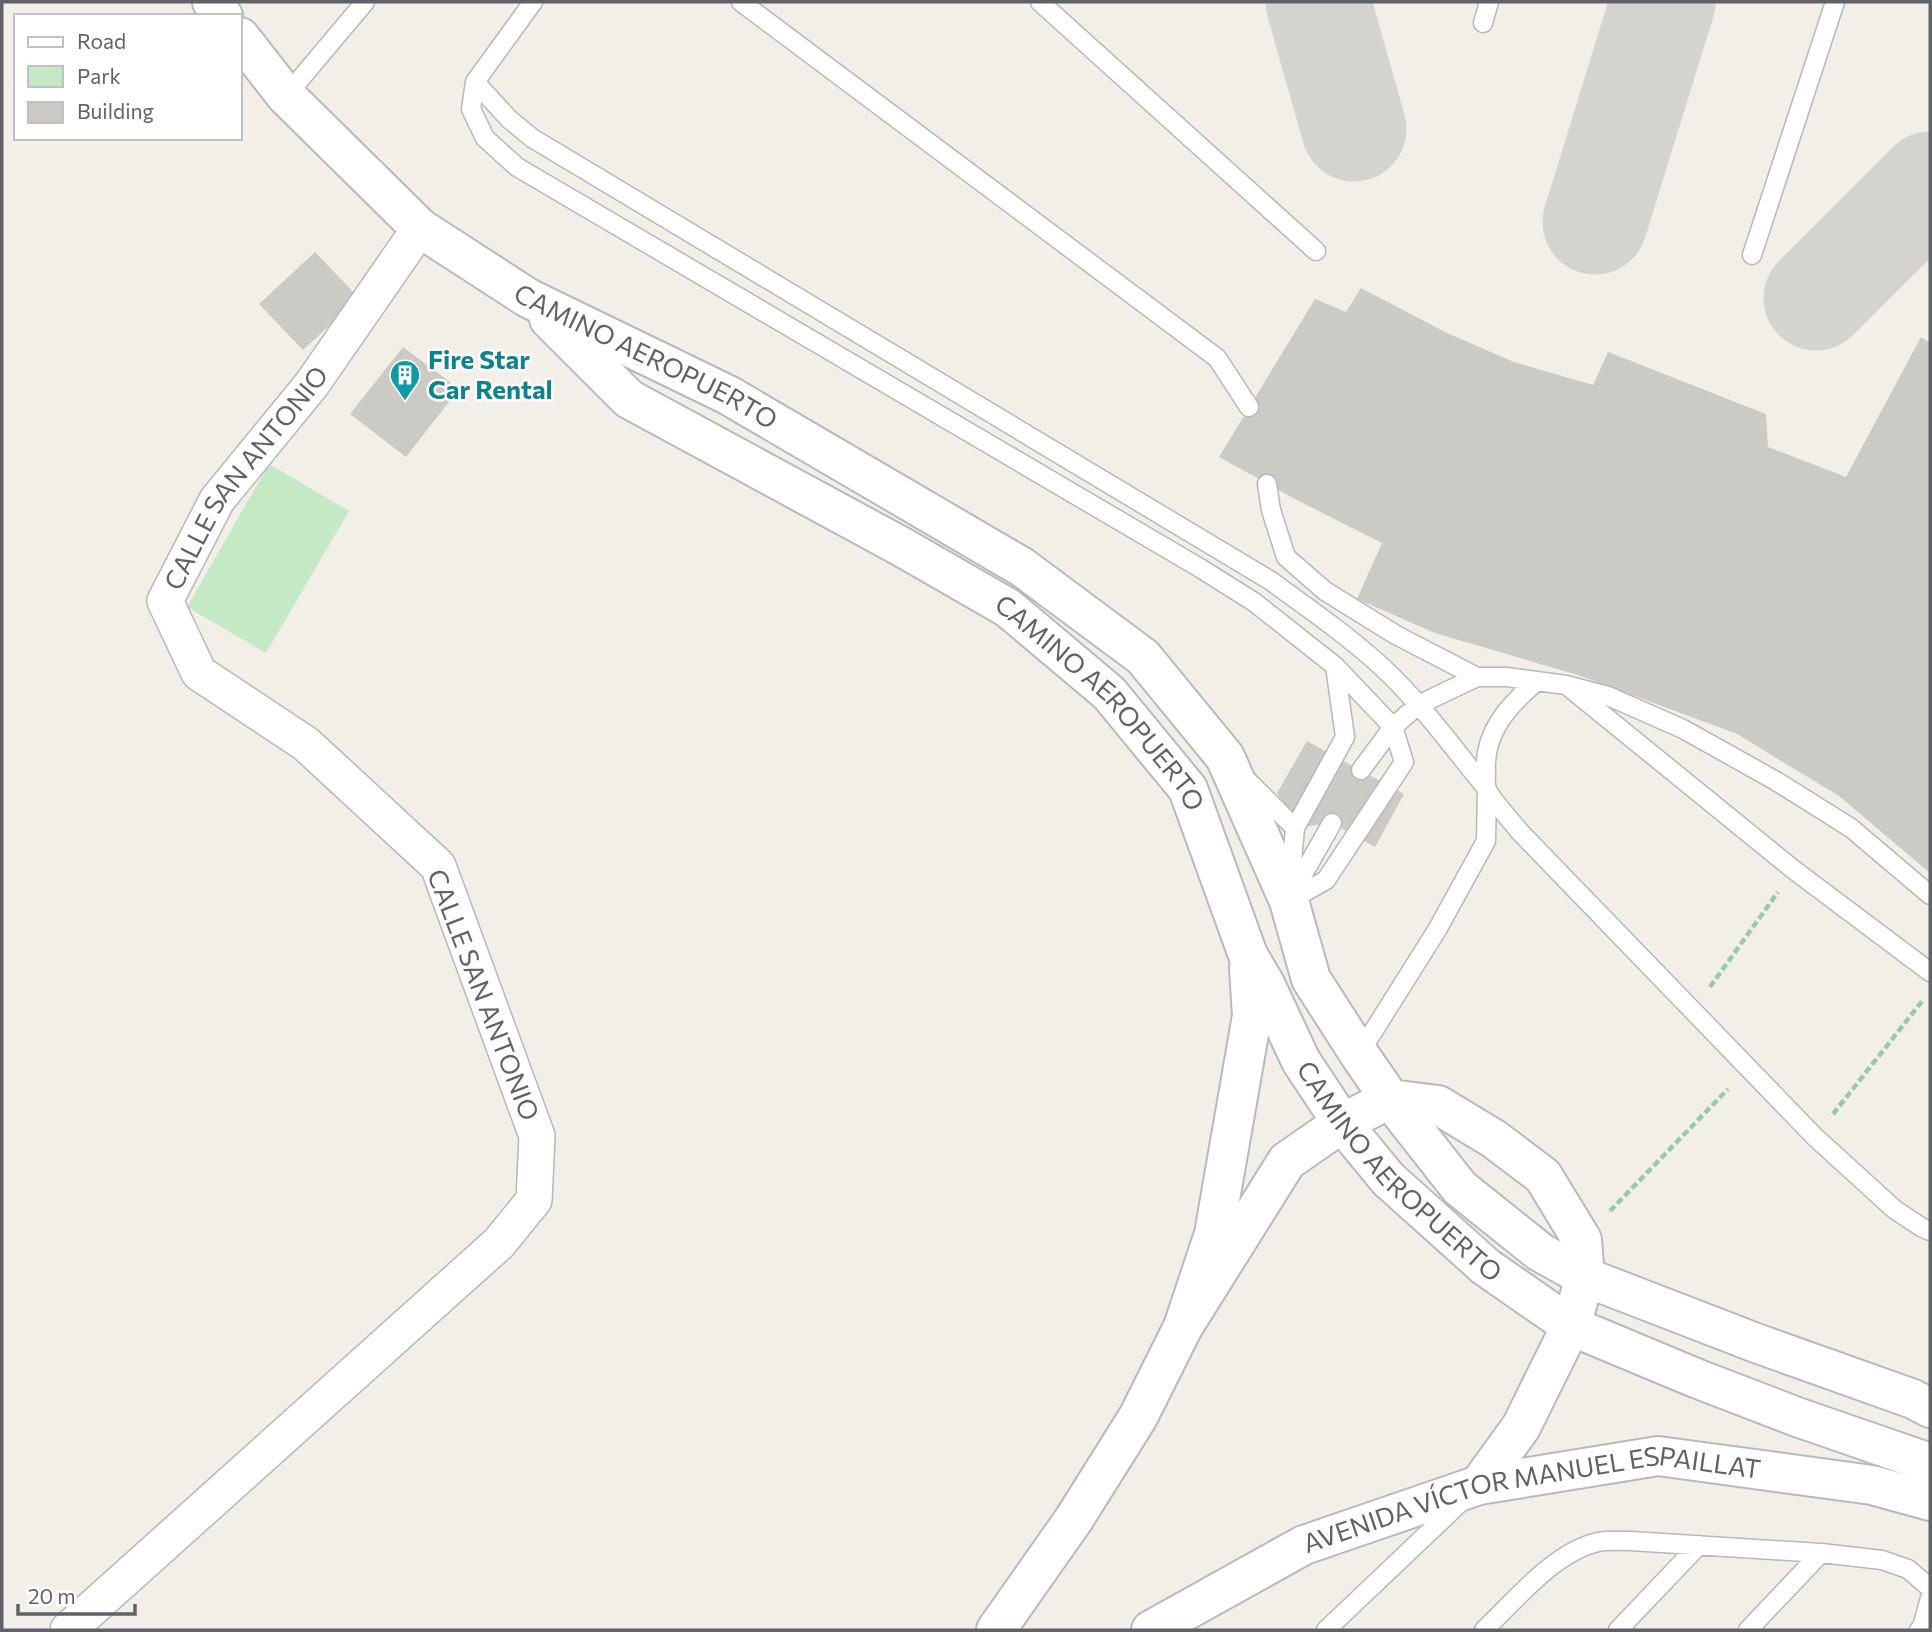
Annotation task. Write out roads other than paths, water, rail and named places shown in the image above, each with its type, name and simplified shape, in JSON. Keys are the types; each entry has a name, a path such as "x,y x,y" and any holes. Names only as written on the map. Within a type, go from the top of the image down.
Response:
{"street":[{"path":"242,40 286,96 420,228 528,298"},
{"name":"CALLE SAN ANTONIO","path":"68,1630 499,1243 534,1200 537,1136 438,866 306,744 199,673 165,601 217,500 312,384 420,228"},
{"name":"CAMINO AEROPUERTO","path":"528,298 728,395 1022,567 1143,657 1225,758 1289,901 1311,979 1359,1054 1390,1099 1460,1188 1540,1252 1584,1259 1756,1343 1913,1399 1930,1409"},
{"name":"CAMINO AEROPUERTO","path":"528,298 629,398 1008,608 1109,694 1188,789 1248,955 1265,984 1301,1060 1342,1123 1388,1180 1476,1258 1571,1326 1797,1417 1930,1463"},
{"path":"1183,1327 1214,1234 1252,1016 1248,955 1289,901"},
{"path":"996,1630 1074,1519 1138,1417 1183,1327 1287,1161 1342,1123 1390,1099 1438,1105 1494,1139 1543,1176 1584,1259 1571,1326 1521,1427 1479,1485"},
{"name":"AVENIDA VÍCTOR MANUEL ESPAILLAT","path":"1151,1630 1304,1545 1479,1485 1658,1456 1871,1485 1930,1501"}],"lane":[{"path":"286,96 365,2"},
{"path":"533,2 475,82 471,109 485,138 517,167 1254,602 1335,666 1393,727 1404,762 1326,880 1289,901"},
{"path":"741,2 1217,358 1249,407"},
{"path":"1040,2 1316,251"},
{"path":"1483,23 1489,2"},
{"path":"1752,255 1835,2"},
{"path":"475,82 509,119 531,138 1270,581 1329,624 1382,667 1418,705 1520,832 1815,1137 1894,1209 1930,1231"},
{"path":"1267,484 1271,510 1286,556 1325,591 1396,635 1477,677"},
{"path":"1289,901 1295,828 1345,737 1335,666"},
{"path":"1361,771 1393,727 1418,705 1477,677 1507,677 1566,685 1608,696 1683,729 1776,781 1851,828 1930,895"},
{"path":"1359,1054 1437,930 1486,841 1485,765 1489,741 1500,718 1536,681"},
{"path":"1566,685 1794,870 1930,972"},
{"path":"1225,758 1295,828"},
{"path":"1289,901 1332,823"},
{"path":"1326,1630 1479,1485"},
{"path":"1484,1630 1554,1563 1580,1548 1600,1542 1699,1545 1882,1560 1908,1569 1930,1588"},
{"path":"1618,1630 1699,1545"},
{"path":"1748,1630 1821,1553"},
{"path":"1919,1630 1930,1598"}],"place":[{"name":"Fire Star Car Rental","path":"405,402"}]}
